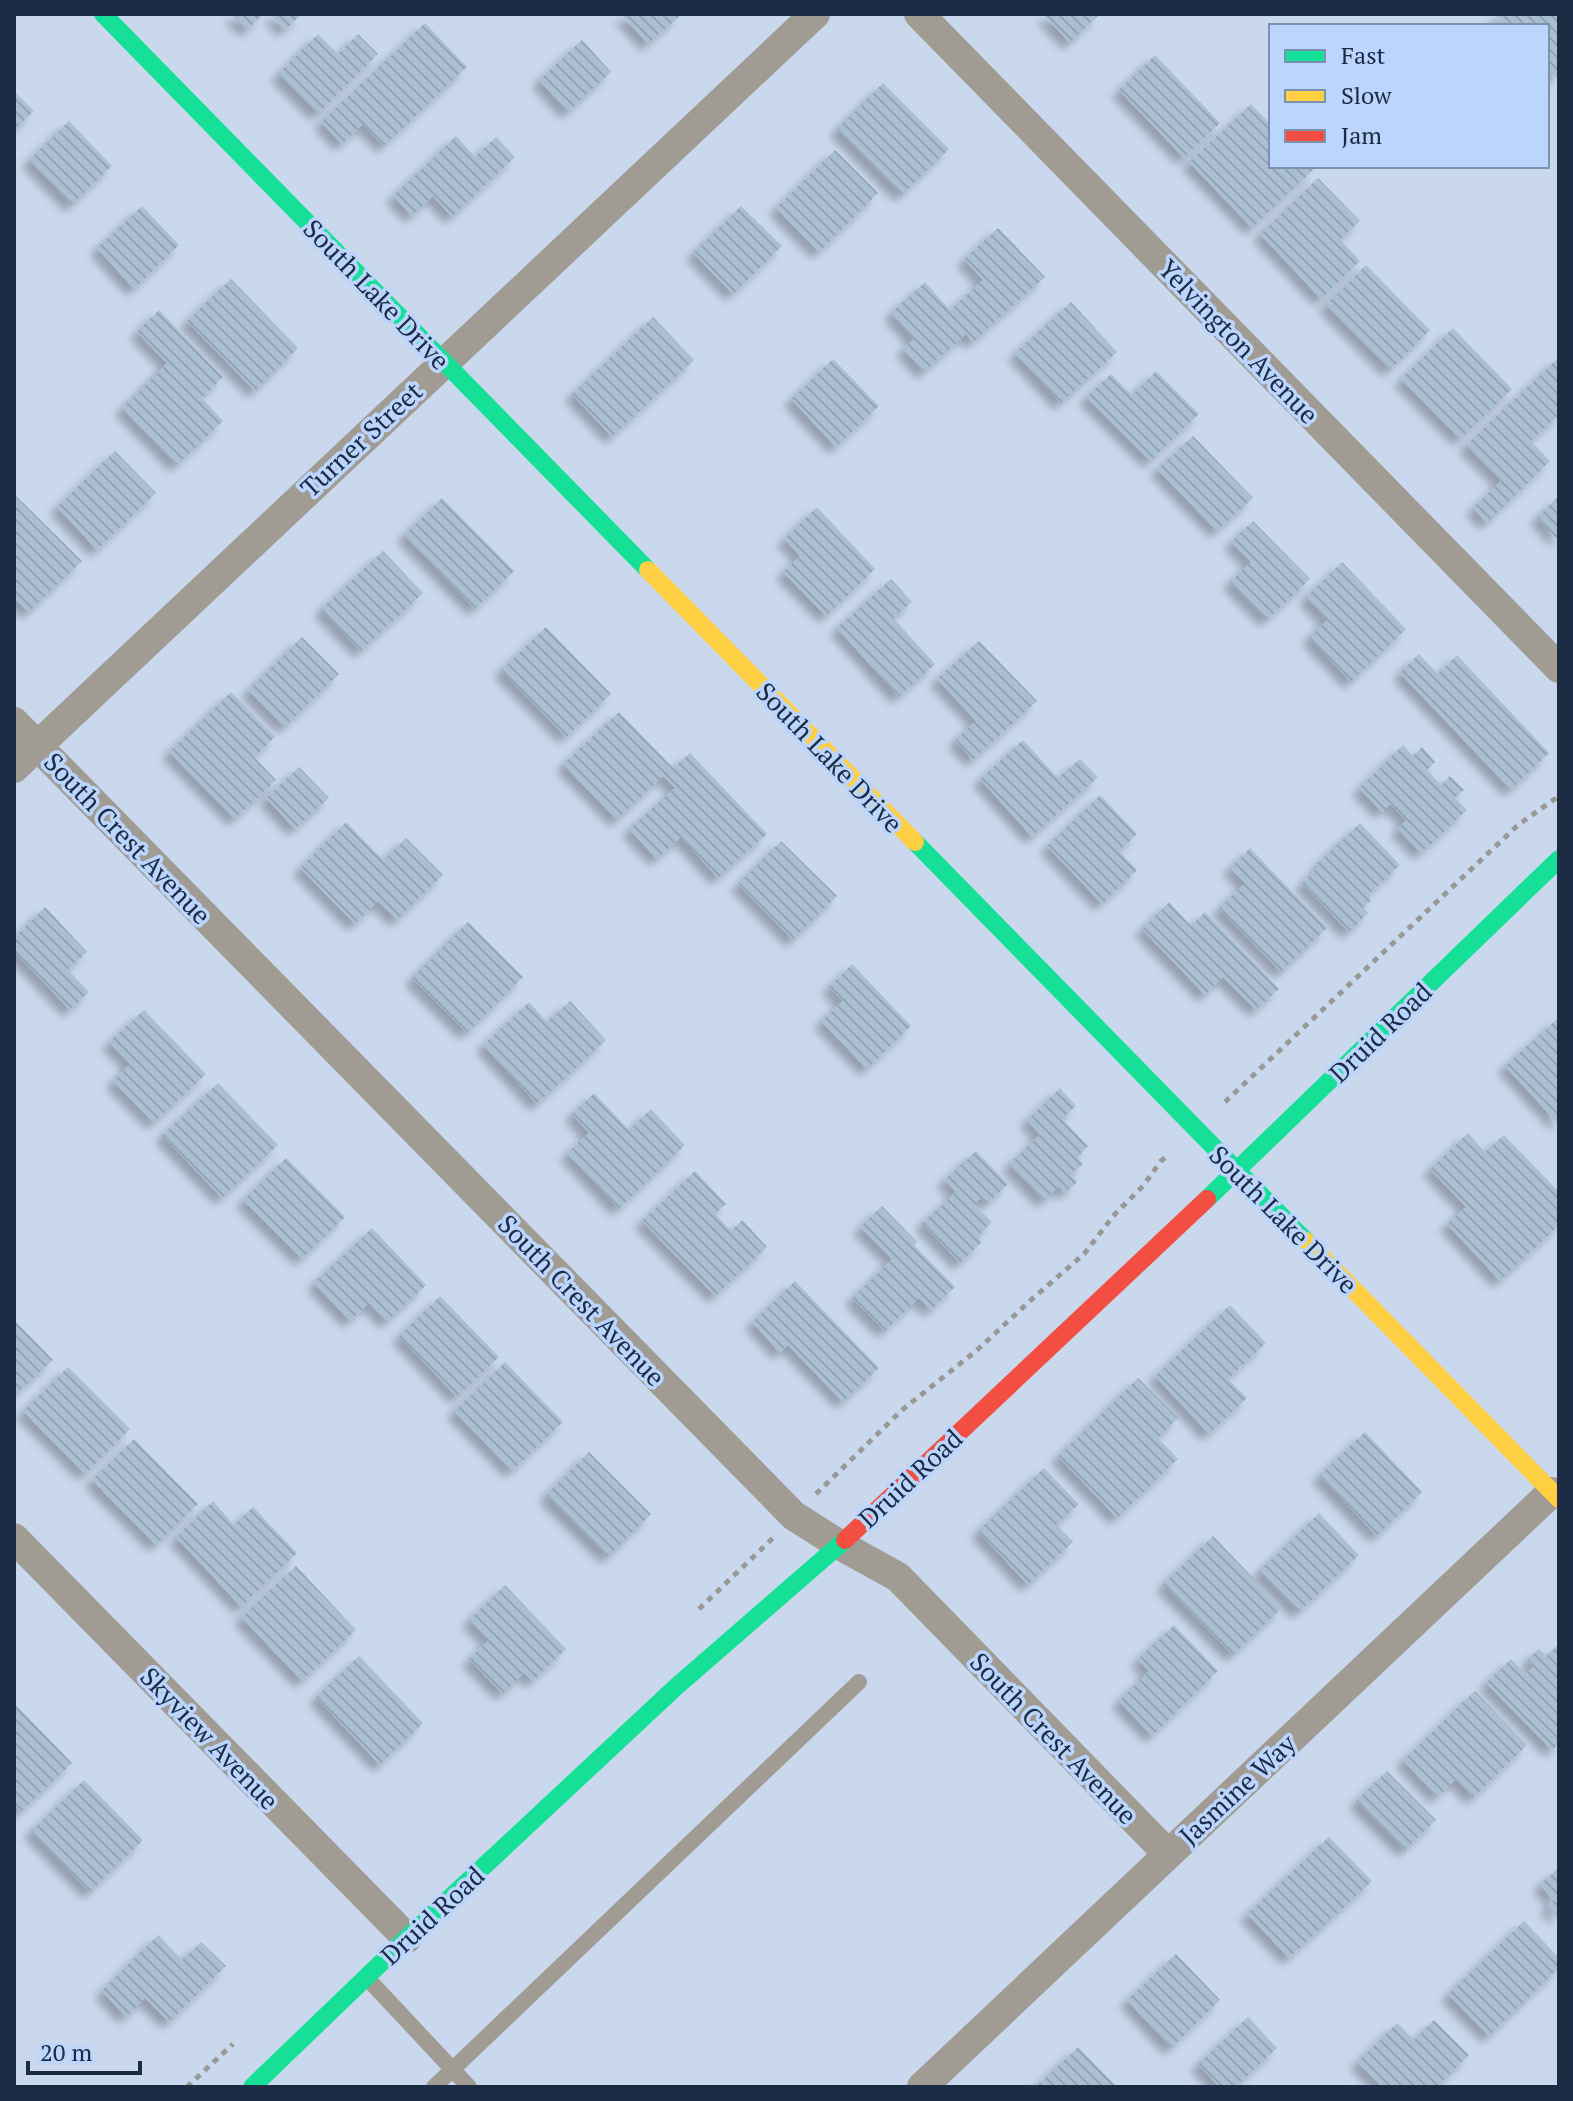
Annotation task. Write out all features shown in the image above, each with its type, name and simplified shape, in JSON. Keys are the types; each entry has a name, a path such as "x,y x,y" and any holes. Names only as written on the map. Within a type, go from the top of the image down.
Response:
{"street":[{"name":"South Lake Drive","path":"103,14 1556,1495"},
{"name":"Turner Street","path":"14,768 815,14"},
{"name":"Yelvington Avenue","path":"919,14 1559,668"},
{"name":"South Crest Avenue","path":"14,722 794,1516 898,1577 1168,1854"},
{"name":"Druid Road","path":"252,2087 366,1976 677,1686 840,1545 1237,1171 1559,859"},
{"name":"Jasmine Way","path":"922,2087 1168,1854 1556,1495"},
{"name":"Skyview Avenue","path":"14,1538 407,1938"}],"lane":[{"path":"434,2087 859,1682"},
{"path":"366,1976 469,2087"}],"building":[{"path":"231,14 264,14 247,30"},
{"path":"270,14 302,14 285,30"},
{"path":"621,14 682,14 648,44"},
{"path":"1043,14 1100,14 1070,43"},
{"path":"1494,14 1559,14 1559,75 1556,78 1549,71 1549,24 1503,24"},
{"path":"425,23 467,67 384,146 363,124 342,144 321,122"},
{"path":"318,34 338,54 358,34 378,54 318,114 278,74"},
{"path":"582,40 611,72 568,112 539,80"},
{"path":"1155,55 1220,123 1184,158 1119,90"},
{"path":"883,83 949,149 902,195 837,129"},
{"path":"14,91 34,111 14,130"},
{"path":"1251,104 1269,123 1269,168 1314,169 1252,228 1189,162"},
{"path":"69,121 112,166 72,205 29,160"},
{"path":"456,136 475,157 496,137 515,157 452,217 433,196 412,216 393,196"},
{"path":"835,150 878,193 819,252 776,208"},
{"path":"1318,178 1360,221 1340,239 1360,261 1321,299 1260,234"},
{"path":"142,206 179,245 134,289 97,248"},
{"path":"741,206 782,246 733,294 693,253"},
{"path":"998,228 1045,277 973,342 966,334 924,372 903,349 914,339 891,313 925,282 950,310 983,280 964,259"},
{"path":"1366,265 1430,330 1390,370 1326,305"},
{"path":"231,279 298,348 255,391 187,321"},
{"path":"1071,302 1117,352 1061,403 1015,353"},
{"path":"159,310 223,377 202,398 223,421 177,465 122,408 167,363 137,332"},
{"path":"653,317 694,360 612,437 572,394"},
{"path":"1453,328 1512,389 1460,439 1401,379"},
{"path":"1559,357 1559,415 1531,441 1550,461 1487,523 1473,508 1501,481 1466,445"},
{"path":"833,359 879,406 836,447 791,399"},
{"path":"1156,371 1199,414 1150,461 1086,397 1111,374 1132,395"},
{"path":"1193,436 1253,498 1217,531 1157,469"},
{"path":"115,451 156,493 97,550 57,507"},
{"path":"14,494 82,561 29,612 14,598"},
{"path":"1559,496 1559,541 1537,517"},
{"path":"442,498 514,571 475,609 404,535"},
{"path":"817,507 875,569 826,616 783,572 800,556 784,539"},
{"path":"1253,521 1310,579 1267,620 1230,582 1251,562 1231,542"},
{"path":"383,551 423,593 361,651 321,609"},
{"path":"1342,562 1406,629 1351,682 1309,637 1327,620 1306,597"},
{"path":"891,579 912,602 893,618 935,664 899,697 837,628"},
{"path":"546,627 611,694 566,737 501,670"},
{"path":"302,637 339,674 285,727 248,690"},
{"path":"979,641 1037,701 973,760 955,740 976,721 937,679"},
{"path":"1419,654 1438,674 1457,655 1549,753 1511,790 1400,673"},
{"path":"231,692 275,737 254,757 276,780 235,819 169,752"},
{"path":"619,712 673,768 690,753 767,834 718,878 681,837 657,859 629,829 675,788 663,776 617,820 563,764"},
{"path":"1023,740 1058,778 1080,759 1098,777 1032,837 980,779"},
{"path":"1403,745 1413,756 1422,747 1435,762 1427,770 1441,785 1450,776 1464,790 1455,798 1467,810 1421,853 1398,829 1406,820 1390,804 1382,812 1359,788"},
{"path":"299,767 329,798 295,829 266,798"},
{"path":"1100,795 1137,834 1119,851 1137,870 1102,904 1047,846"},
{"path":"346,822 383,860 406,838 443,875 397,920 378,901 355,924 300,868"},
{"path":"1360,823 1400,865 1367,896 1371,900 1363,908 1368,913 1349,932 1302,883 1319,866 1317,864"},
{"path":"781,841 837,896 793,940 738,884"},
{"path":"1250,848 1327,928 1281,972 1219,908 1245,883 1230,868"},
{"path":"1169,902 1191,926 1205,912 1279,989 1256,1010 1223,977 1205,995 1142,929"},
{"path":"45,907 87,952 68,970 89,992 70,1010 14,951 14,938"},
{"path":"468,922 523,977 467,1033 412,978"},
{"path":"852,964 911,1026 867,1069 821,1021 843,1001 829,987"},
{"path":"570,1001 606,1040 537,1104 483,1045 529,1002 547,1022"},
{"path":"144,1010 206,1074 154,1123 113,1081 130,1064 109,1042"},
{"path":"1559,1017 1559,1125 1505,1066"},
{"path":"218,1083 278,1145 222,1198 162,1135"},
{"path":"1060,1088 1076,1106 1062,1119 1088,1146 1077,1157 1083,1164 1070,1175 1077,1182 1065,1193 1059,1186 1044,1201 1009,1164 1040,1135 1027,1120"},
{"path":"594,1093 629,1130 651,1109 685,1145 619,1209 567,1153 589,1133 572,1114"},
{"path":"1468,1133 1485,1152 1504,1135 1559,1192 1559,1225 1500,1281 1447,1224 1466,1207 1430,1169"},
{"path":"976,1151 1008,1184 987,1204 981,1198 974,1204 992,1222 977,1237 982,1242 960,1263 922,1223 956,1192 944,1180"},
{"path":"286,1158 345,1217 302,1259 243,1200"},
{"path":"695,1171 726,1204 715,1214 731,1231 742,1220 767,1247 715,1296 642,1221"},
{"path":"882,1206 955,1287 931,1310 919,1298 885,1331 852,1298 892,1259 860,1227"},
{"path":"372,1228 426,1285 387,1322 369,1303 350,1321 314,1283"},
{"path":"795,1281 879,1368 843,1402 788,1345 780,1353 752,1322"},
{"path":"440,1296 499,1357 457,1397 399,1336"},
{"path":"1230,1305 1266,1343 1228,1379 1247,1398 1209,1434 1155,1376"},
{"path":"14,1320 53,1360 18,1392 14,1388"},
{"path":"505,1362 563,1422 512,1471 454,1411"},
{"path":"68,1367 130,1429 85,1474 23,1411"},
{"path":"1138,1378 1178,1418 1158,1438 1178,1459 1117,1518 1058,1456"},
{"path":"1365,1432 1422,1492 1377,1536 1319,1475"},
{"path":"134,1439 198,1504 156,1545 92,1480"},
{"path":"589,1452 651,1514 608,1557 546,1495"},
{"path":"1044,1468 1079,1504 1056,1525 1073,1542 1028,1585 978,1531"},
{"path":"213,1501 234,1525 253,1507 297,1553 241,1607 176,1537"},
{"path":"1319,1513 1359,1555 1299,1612 1259,1571"},
{"path":"1213,1536 1282,1608 1233,1655 1163,1584"},
{"path":"296,1566 356,1630 302,1681 241,1617"},
{"path":"505,1585 566,1649 533,1681 524,1673 503,1694 469,1659 489,1640 469,1620"},
{"path":"1174,1625 1218,1671 1152,1736 1119,1701 1149,1671 1138,1659"},
{"path":"1557,1646 1559,1744 1552,1750 1486,1683 1511,1659 1526,1674 1534,1666 1527,1659 1539,1649 1546,1656"},
{"path":"359,1656 423,1723 380,1765 316,1697"},
{"path":"1475,1691 1527,1745 1473,1798 1456,1779 1437,1797 1403,1760"},
{"path":"14,1703 72,1763 21,1812 14,1804"},
{"path":"1387,1771 1436,1820 1405,1850 1356,1801"},
{"path":"84,1780 143,1840 90,1892 31,1831"},
{"path":"1329,1837 1372,1881 1289,1958 1247,1914"},
{"path":"1559,1867 1559,1919 1547,1906 1554,1900 1540,1885"},
{"path":"1524,1921 1559,1958 1559,1968 1489,2036 1448,1994"},
{"path":"158,1935 182,1960 201,1942 226,1966 169,2022 145,1998 126,2017 102,1991"},
{"path":"1176,1954 1220,2000 1171,2048 1127,2000"},
{"path":"1248,2017 1277,2048 1235,2087 1219,2087 1198,2064"},
{"path":"1434,2020 1469,2055 1437,2087 1382,2087 1357,2062 1397,2023 1414,2040"},
{"path":"1078,2047 1117,2087 1035,2087"}],"traffic: fast":[{"path":"103,14 648,570"},
{"path":"915,842 1306,1241"},
{"path":"1207,1199 1559,859"},
{"path":"252,2087 677,1686 845,1540"}],"traffic: slow":[{"path":"648,570 915,842"},
{"path":"1306,1241 1559,1499"}],"traffic: jam":[{"path":"845,1540 1207,1199"}]}
